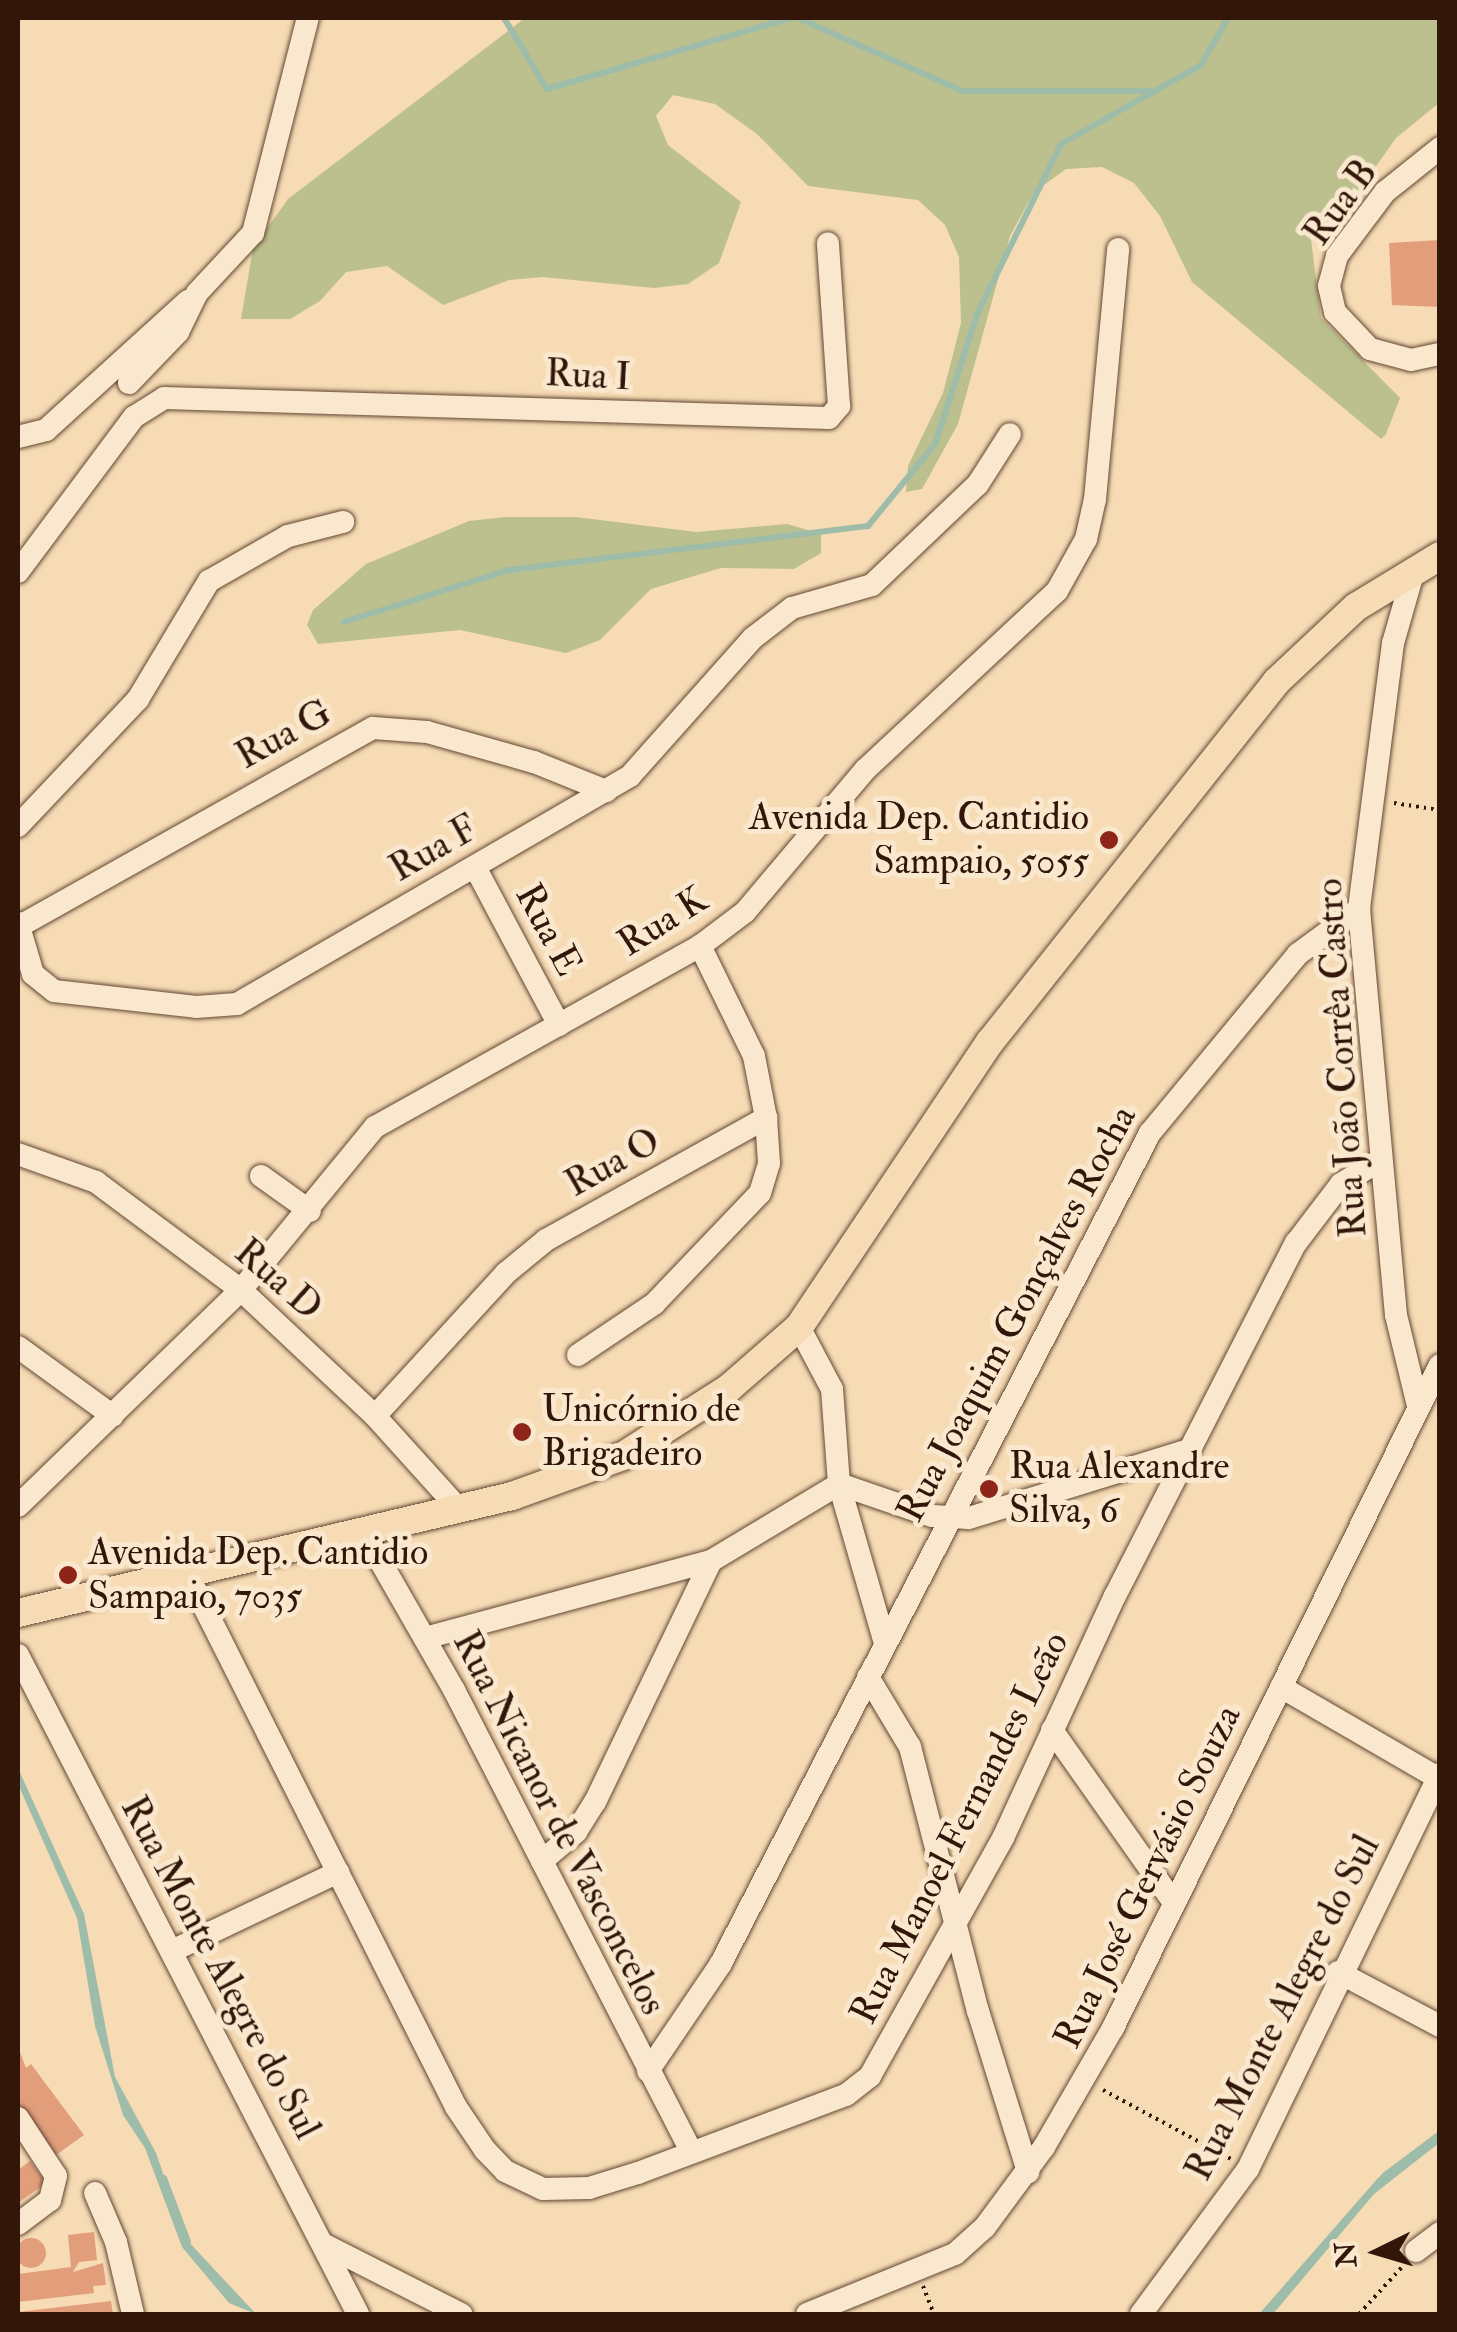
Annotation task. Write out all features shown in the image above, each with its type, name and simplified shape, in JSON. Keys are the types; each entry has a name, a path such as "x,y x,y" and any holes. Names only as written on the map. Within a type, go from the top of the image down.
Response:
{"main road":[{"path":"18,1613 512,1496 623,1456 729,1388 798,1327 990,1042 1168,813 1302,654 1379,590 1440,556"}],"street":[{"path":"18,437 46,430 198,292 253,233 308,18"},
{"name":"Rua B","path":"1440,148 1386,192 1337,256 1329,286 1335,312 1370,349 1410,360 1440,354"},
{"name":"Rua I","path":"18,572 134,418 164,398 821,420 839,406 828,243"},
{"name":"Rua K","path":"18,1506 241,1290 310,1212 357,1145 392,1114 700,946 761,899 866,769 1030,620 1072,570 1096,500 1118,250"},
{"path":"129,383 178,332 198,292"},
{"name":"Rua F","path":"18,925 33,974 54,991 216,1007 238,1004 606,791 648,761 774,620 792,608 862,590 978,484 1010,434"},
{"path":"18,826 152,683 209,582 266,545 343,522"},
{"name":"Rua João Corrêa Castro","path":"1414,570 1394,643 1370,800 1360,908 1400,1354 1418,1406"},
{"name":"Rua João Corrêa Castro","path":"1379,590 1394,643"},
{"name":"Rua G","path":"18,925 373,728 427,732 561,770 606,791"},
{"name":"Rua E","path":"474,867 559,1025"},
{"name":"Rua Joaquim Gonçalves Rocha","path":"648,2071 720,1965 884,1640 1150,1133 1298,954 1360,908"},
{"path":"578,1355 654,1304 760,1192 769,1164 766,1118 754,1056 700,946"},
{"name":"Rua O","path":"375,1416 506,1273 546,1240 766,1118"},
{"name":"Rua D","path":"18,1154 96,1182 241,1290 375,1416 458,1508"},
{"name":"Rua Manoel Fernandes Leão","path":"186,1571 456,2107 505,2171 543,2189 590,2188 858,2088 879,2064 956,1930 1189,1450 1296,1243 1340,1184 1381,1160"},
{"path":"261,1176 310,1212"},
{"name":"Rua Joaquim Gonçalves Rocha","path":"798,1327 832,1389 839,1484 884,1640"},
{"path":"18,1347 113,1416"},
{"name":"Rua José Gervásio Souza","path":"807,2314 917,2272 971,2240 1028,2172 1086,2081 1440,1365"},
{"path":"425,1638 711,1561 839,1484 947,1519 968,1518 1189,1450"},
{"name":"Rua Nicanor de Vasconcelos","path":"363,1531 425,1638 690,2149"},
{"path":"542,1861 576,1832 595,1802 711,1561"},
{"name":"Rua Monte Alegre do Sul","path":"18,1655 358,2314"},
{"path":"868,1677 910,1747 956,1930 1028,2172"},
{"path":"1281,1687 1439,1776"},
{"path":"1052,1730 1174,1903"},
{"name":"Rua Monte Alegre do Sul","path":"1141,2314 1248,2169 1338,1972 1439,1776"},
{"path":"172,1951 338,1872"},
{"path":"1338,1972 1440,2026"},
{"path":"18,2118 52,2162 56,2190 42,2210 18,2224"},
{"path":"95,2193 116,2242 133,2314"},
{"path":"1416,2251 1440,2233"},
{"path":"325,2245 462,2314"}],"path":[{"path":"1370,800 1440,810"},
{"path":"1086,2081 1248,2169"},
{"path":"1359,2314 1416,2251"},
{"path":"917,2272 934,2314"}],"green space":[{"path":"525,18 1439,18 1439,103 1396,138 1345,210 1311,239 1321,318 1400,398 1386,434 1381,439 1192,282 1160,216 1134,183 1102,167 1066,169 1034,192 1010,236 958,424 922,489 906,492 908,466 943,393 961,323 959,257 945,225 918,200 808,186 757,134 715,104 673,95 656,116 668,145 741,202 719,263 688,284 654,288 543,277 509,280 443,305 387,266 346,272 320,301 290,319 241,319 253,248 288,199"},
{"path":"576,517 696,532 787,524 821,534 821,553 794,569 721,568 651,589 600,640 566,653 460,630 318,644 307,625 313,610 366,564 469,521"}],"shaded area":[{"path":"18,1768 84,1914 115,2077 156,2153 186,2239 256,2314 229,2303 182,2247 145,2148 123,2115 95,2026 77,1918 18,1784"},
{"path":"1439,2131 1439,2143 1374,2194 1273,2314 1259,2314 1378,2178"}],"building":[{"path":"1440,240 1440,307 1392,305 1389,243"},
{"path":"18,2047 26,2068 31,2064 84,2135 56,2155 18,2103"},
{"path":"30,2161 46,2183 18,2203 18,2170"},
{"path":"94,2232 97,2260 79,2262 73,2272 103,2263 106,2285 93,2286 94,2293 18,2302 18,2274 71,2267 68,2235"},
{"path":"31,2238 42,2242 46,2253 42,2264 31,2268 20,2264 16,2253 20,2242"},
{"path":"111,2301 113,2314 18,2314 18,2312"}],"waterway":[{"path":"504,18 547,89 792,18"},
{"path":"798,18 963,91 1151,91"},
{"path":"344,622 509,570 868,526 935,444 978,312 1061,144 1201,65 1228,18"},
{"path":"1384,2176 1440,2134"},
{"path":"164,2178 188,2242"}],"place":[{"name":"Avenida Dep. Cantidio Sampaio, 5055","path":"1109,840"},
{"name":"Unicórnio de Brigadeiro","path":"522,1432"},
{"name":"Rua Alexandre Silva, 6","path":"989,1489"},
{"name":"Avenida Dep. Cantidio Sampaio, 7035","path":"68,1575"}]}
